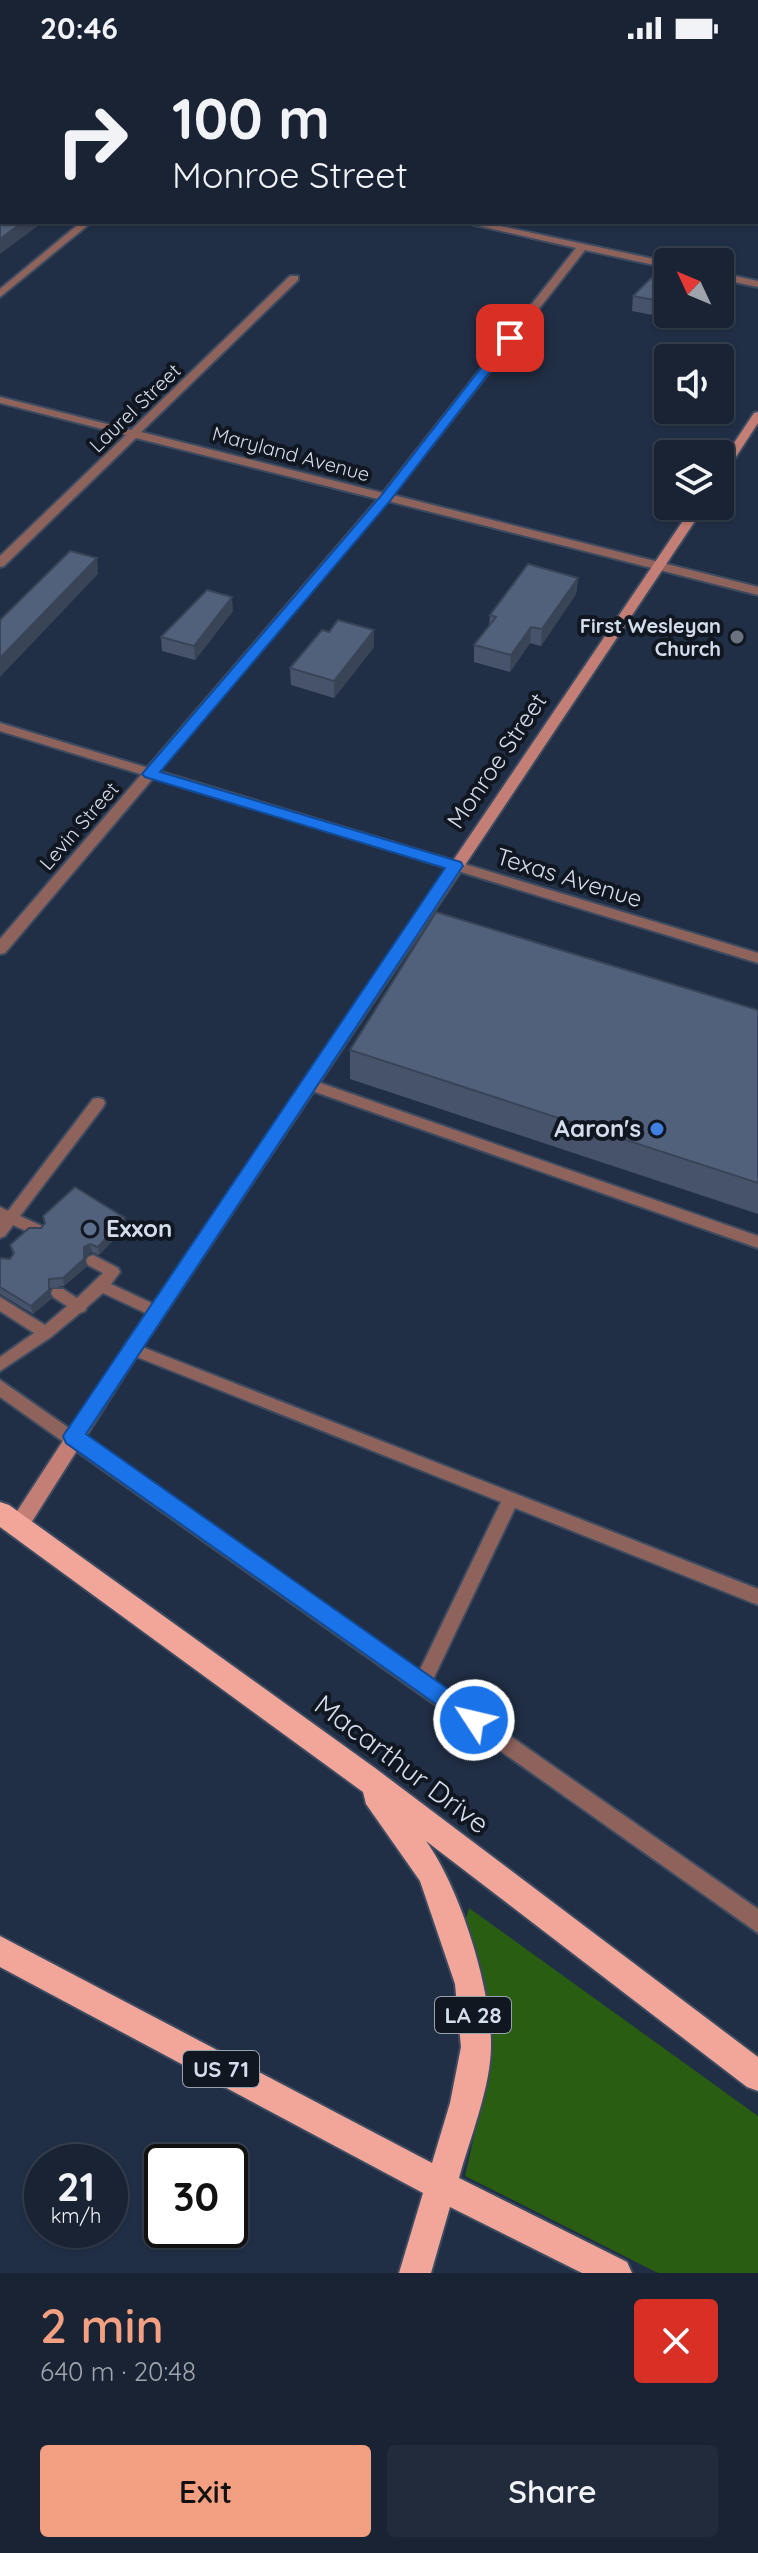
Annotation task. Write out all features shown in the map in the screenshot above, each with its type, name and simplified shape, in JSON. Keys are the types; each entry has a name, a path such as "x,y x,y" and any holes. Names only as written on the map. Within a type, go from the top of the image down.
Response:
{"highway":[{"name":"Macarthur Drive","path":"9,1519 365,1777 758,2076"},
{"name":"LA 28","path":"365,1777 432,1873 470,1984 476,2047 465,2103 415,2273"},
{"name":"US 71","path":"0,1951 442,2186 616,2273"}],"main road":[{"path":"734,452 758,415"},
{"name":"Monroe Street","path":"9,1519 73,1436 690,520"}],"street":[{"path":"485,224 654,262"},
{"path":"0,294 83,225"},
{"name":"Levin Street","path":"0,949 384,499 582,247"},
{"name":"Laurel Street","path":"0,563 294,278"},
{"path":"734,279 758,284"},
{"name":"Maryland Avenue","path":"0,400 758,591"},
{"name":"Texas Avenue","path":"0,727 758,958"},
{"path":"0,1387 758,1922"}],"lane":[{"path":"309,1084 758,1242"},
{"path":"0,1232 7,1215 98,1103"},
{"path":"7,1215 37,1230"},
{"path":"0,1365 80,1307 113,1272 93,1261"},
{"path":"101,1286 157,1312"},
{"path":"58,1293 80,1307"},
{"path":"0,1303 46,1333"},
{"path":"132,1349 758,1597"},
{"path":"422,1684 511,1499"}],"green space":[{"path":"469,1908 758,2116 758,2273 658,2273 465,2176 491,2063 483,1986 466,1919"}],"building":[{"path":"0,224 20,224 0,239"},
{"path":"654,275 654,300 633,296"},
{"path":"70,551 97,558 0,658 0,620"},
{"path":"528,564 578,578 542,629 531,627 511,655 474,645 496,617 490,615"},
{"path":"207,590 232,597 194,646 161,637"},
{"path":"338,620 374,630 334,681 290,668 322,630 329,632"},
{"path":"436,912 758,1010 758,1183 350,1050"},
{"path":"75,1187 125,1218 98,1247 90,1244 84,1247 84,1259 63,1278 49,1279 49,1290 31,1306 0,1287 0,1258 10,1259 14,1253 10,1245 29,1228 41,1228 45,1223 43,1216"}],"place":[{"name":"First Wesleyan Church","path":"737,637"},
{"name":"Aaron's","path":"657,1129"},
{"name":"Exxon","path":"90,1229"}],"route":[{"path":"474,1720 73,1436 455,866 150,774 384,499 510,338"}]}
